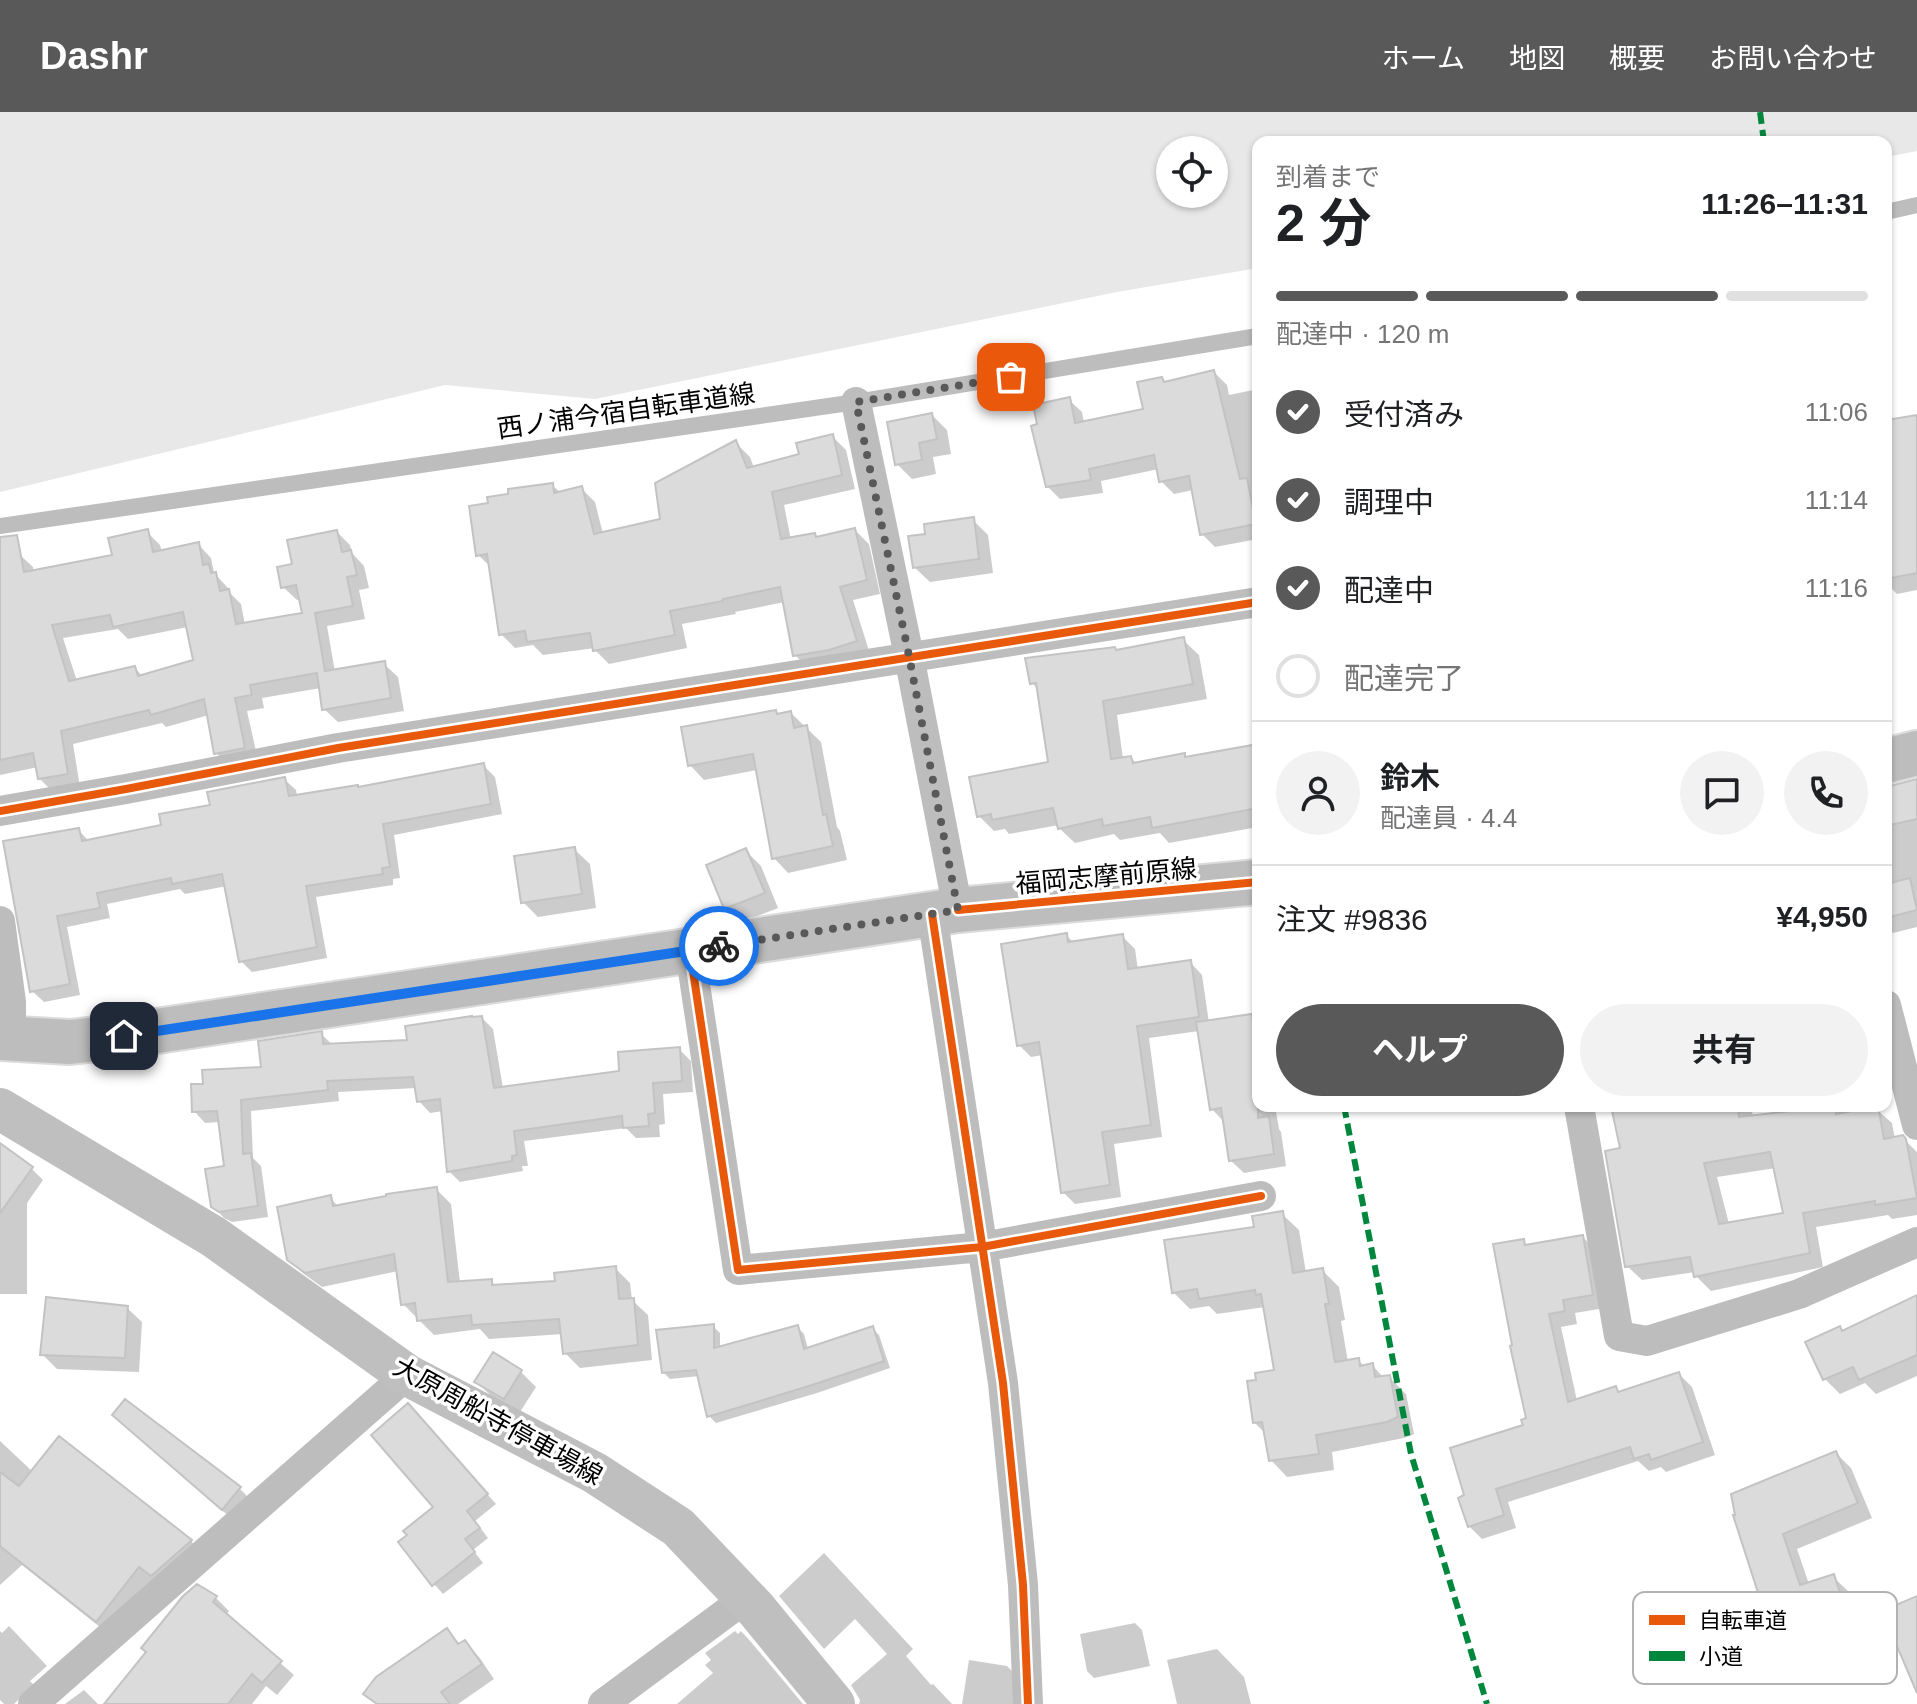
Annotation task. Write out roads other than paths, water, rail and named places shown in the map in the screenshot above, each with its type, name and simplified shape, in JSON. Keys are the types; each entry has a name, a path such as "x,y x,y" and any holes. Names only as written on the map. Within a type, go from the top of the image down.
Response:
{"main road":[{"name":"福岡志摩前原線","path":"6,1039 70,1042 124,1036 945,912 1252,883"},
{"name":"大原周船寺停車場線","path":"0,1109 214,1237 407,1375 595,1473 678,1527 746,1598 834,1704"}],"street":[{"path":"856,402 909,656 945,912 982,1247 1003,1383 1023,1585 1028,1704"},
{"path":"0,811 338,748 1252,603"},
{"path":"0,921 11,1002 6,1039"},
{"path":"690,951 738,1270 982,1247 1261,1196"},
{"path":"1892,1028 1917,1125"},
{"path":"1580,1112 1619,1336 1647,1341 1799,1294 1917,1242"},
{"path":"33,1704 407,1375"},
{"path":"603,1704 746,1598"}],"lane":[{"path":"1892,211 1917,205"},
{"name":"西ノ浦今宿自転車道線","path":"0,526 856,402 1252,337"}]}
